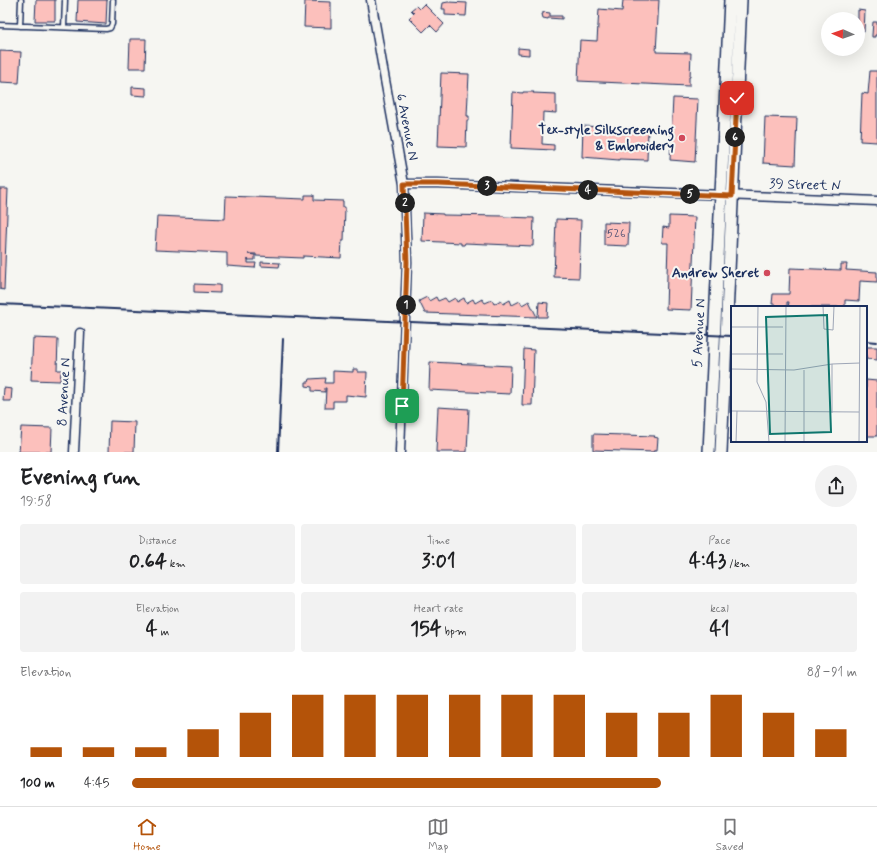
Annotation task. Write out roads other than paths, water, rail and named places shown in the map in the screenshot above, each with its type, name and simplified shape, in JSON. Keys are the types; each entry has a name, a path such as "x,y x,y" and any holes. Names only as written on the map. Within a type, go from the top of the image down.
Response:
{"main road":[{"name":"5 Avenue N","path":"709,452 730,0"},
{"name":"5 Avenue N","path":"721,452 741,0"}],"street":[{"name":"6 Avenue N","path":"371,0 404,184 407,262 400,452"},
{"path":"404,184 438,184 721,196"},
{"name":"39 Street N","path":"721,196 877,201"},
{"name":"8 Avenue N","path":"74,452 80,333"}],"lane":[{"path":"20,26 21,0"},
{"path":"64,27 65,0"},
{"path":"0,25 106,29 110,28 112,24 113,0"}],"railway":[{"path":"0,304 731,336"},
{"path":"278,452 283,339"},
{"path":"867,341 877,342"}],"place":[{"name":"Tex-style Silkscreening & Embroidery","path":"682,138"},
{"name":"Andrew Sheret","path":"767,273"}]}
